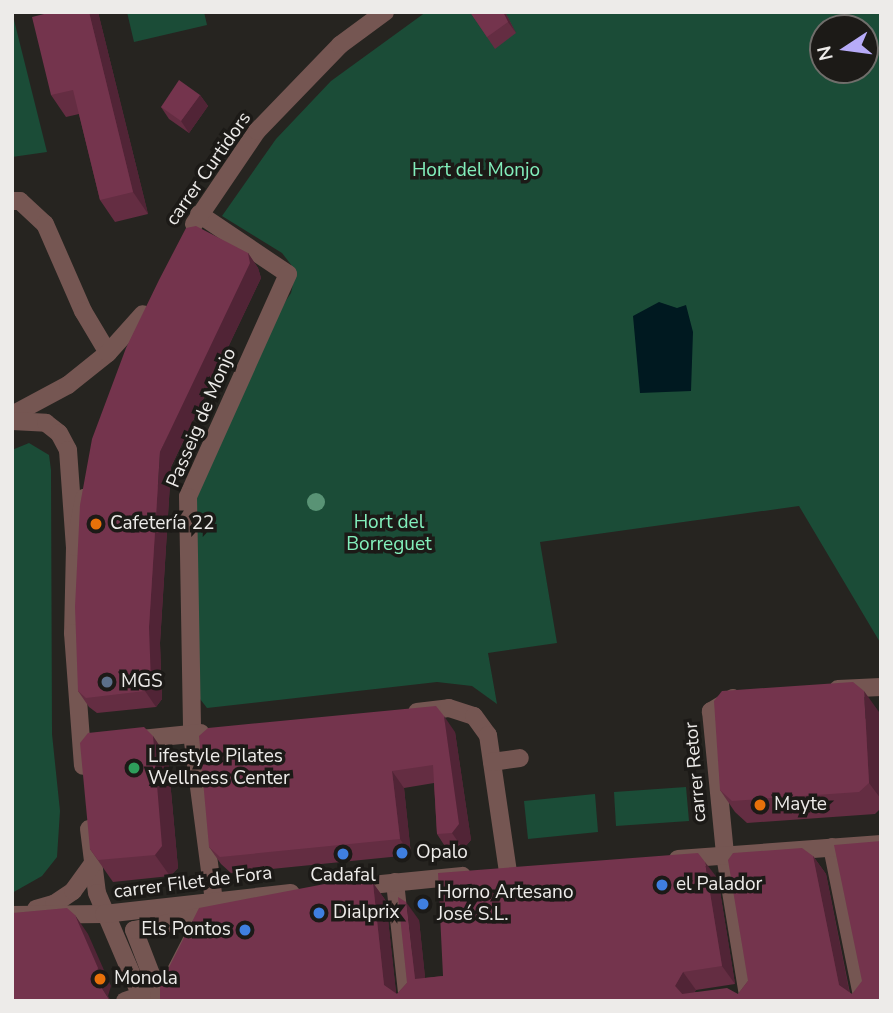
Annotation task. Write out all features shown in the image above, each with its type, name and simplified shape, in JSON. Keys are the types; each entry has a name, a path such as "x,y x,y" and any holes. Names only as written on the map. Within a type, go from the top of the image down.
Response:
{"street":[{"name":"carrer Curtidors","path":"187,236 199,214 257,131 340,45 384,12"},
{"path":"12,201 20,201 45,224 83,311 108,353"},
{"name":"Passeig de Monjo","path":"191,734 188,497 288,274 199,214"},
{"path":"12,415 68,385 108,353 147,308 126,362"},
{"path":"12,421 46,423 59,433 68,450 75,547 73,633 85,785"},
{"path":"75,547 90,466"},
{"path":"823,691 881,687"},
{"name":"carrer Retor","path":"748,997 725,855 711,711 730,698 757,696"},
{"path":"395,714 449,708 474,716 488,735 492,762 520,758"},
{"path":"81,744 219,732"},
{"path":"191,734 214,901"},
{"name":"carrer Filet de Fora","path":"12,915 104,914 515,871 492,762"},
{"path":"87,812 92,866 104,914 143,999"},
{"path":"657,860 881,844"},
{"path":"832,847 863,1001"},
{"name":"carrer Filet de Fora","path":"12,915 54,904 83,882 92,866"},
{"path":"395,882 408,1001"},
{"path":"204,916 198,928 143,999 134,930 204,916"},
{"path":"723,997 748,997"}],"green space":[{"path":"12,12 47,152 12,157"},
{"path":"127,12 204,12 207,25 134,42"},
{"path":"426,12 881,12 881,644 799,506 540,542 557,643 488,653 497,704 472,686 437,682 207,708 197,695 197,493 262,336 291,293 296,271 282,253 222,216 276,139 331,81"},
{"path":"29,443 49,455 51,470 52,734 60,811 57,857 42,876 12,893 12,450"},
{"path":"686,787 689,821 616,826 614,792"},
{"path":"595,794 598,832 528,839 524,801"}],"water":[{"path":"659,302 677,308 686,305 693,332 691,391 640,393 633,316"}],"building":[{"path":"52,12 89,12 133,192 100,200 73,90 51,95 32,17"},
{"path":"470,12 503,12 508,22 487,37"},
{"path":"179,80 200,95 181,121 161,107"},
{"path":"196,226 248,253 250,263 160,452 149,627 151,683 145,691 86,698 78,691 75,607 80,505 92,439 126,348 159,280 186,228"},
{"path":"853,682 864,691 869,783 859,792 732,801 720,790 714,701 722,691"},
{"path":"436,706 444,716 459,824 452,833 437,834 433,765 392,771 400,839 220,857 209,847 199,736 208,728"},
{"path":"144,727 153,736 162,846 155,855 98,860 90,849 80,743 88,733"},
{"path":"881,841 881,1001 160,1001 160,985 199,908 330,883 369,880 373,883 384,985 397,994 407,983 398,897 406,902 415,979 443,976 438,873 698,853 705,862 722,966 683,972 675,986 682,994 727,988 738,994 748,981 728,860 733,853 802,848 813,856 839,985 852,994 862,981 834,845"},
{"path":"67,908 75,915 98,968 95,977 110,1001 12,1001 12,913"}],"place":[{"name":"Cafetería 22","path":"96,524"},
{"name":"MGS","path":"107,682"},
{"name":"Lifestyle Pilates Wellness Center","path":"134,768"},
{"name":"Mayte","path":"760,805"},
{"name":"Opalo","path":"402,853"},
{"name":"Cadafal","path":"343,854"},
{"name":"el Palador","path":"662,885"},
{"name":"Horno Artesano José S.L.","path":"423,904"},
{"name":"Dialprix","path":"319,913"},
{"name":"Els Pontos","path":"245,930"},
{"name":"Monola","path":"100,979"}],"park label":[{"name":"Hort del Monjo","path":"476,171"},
{"name":"Hort del Borreguet","path":"389,534"}]}
